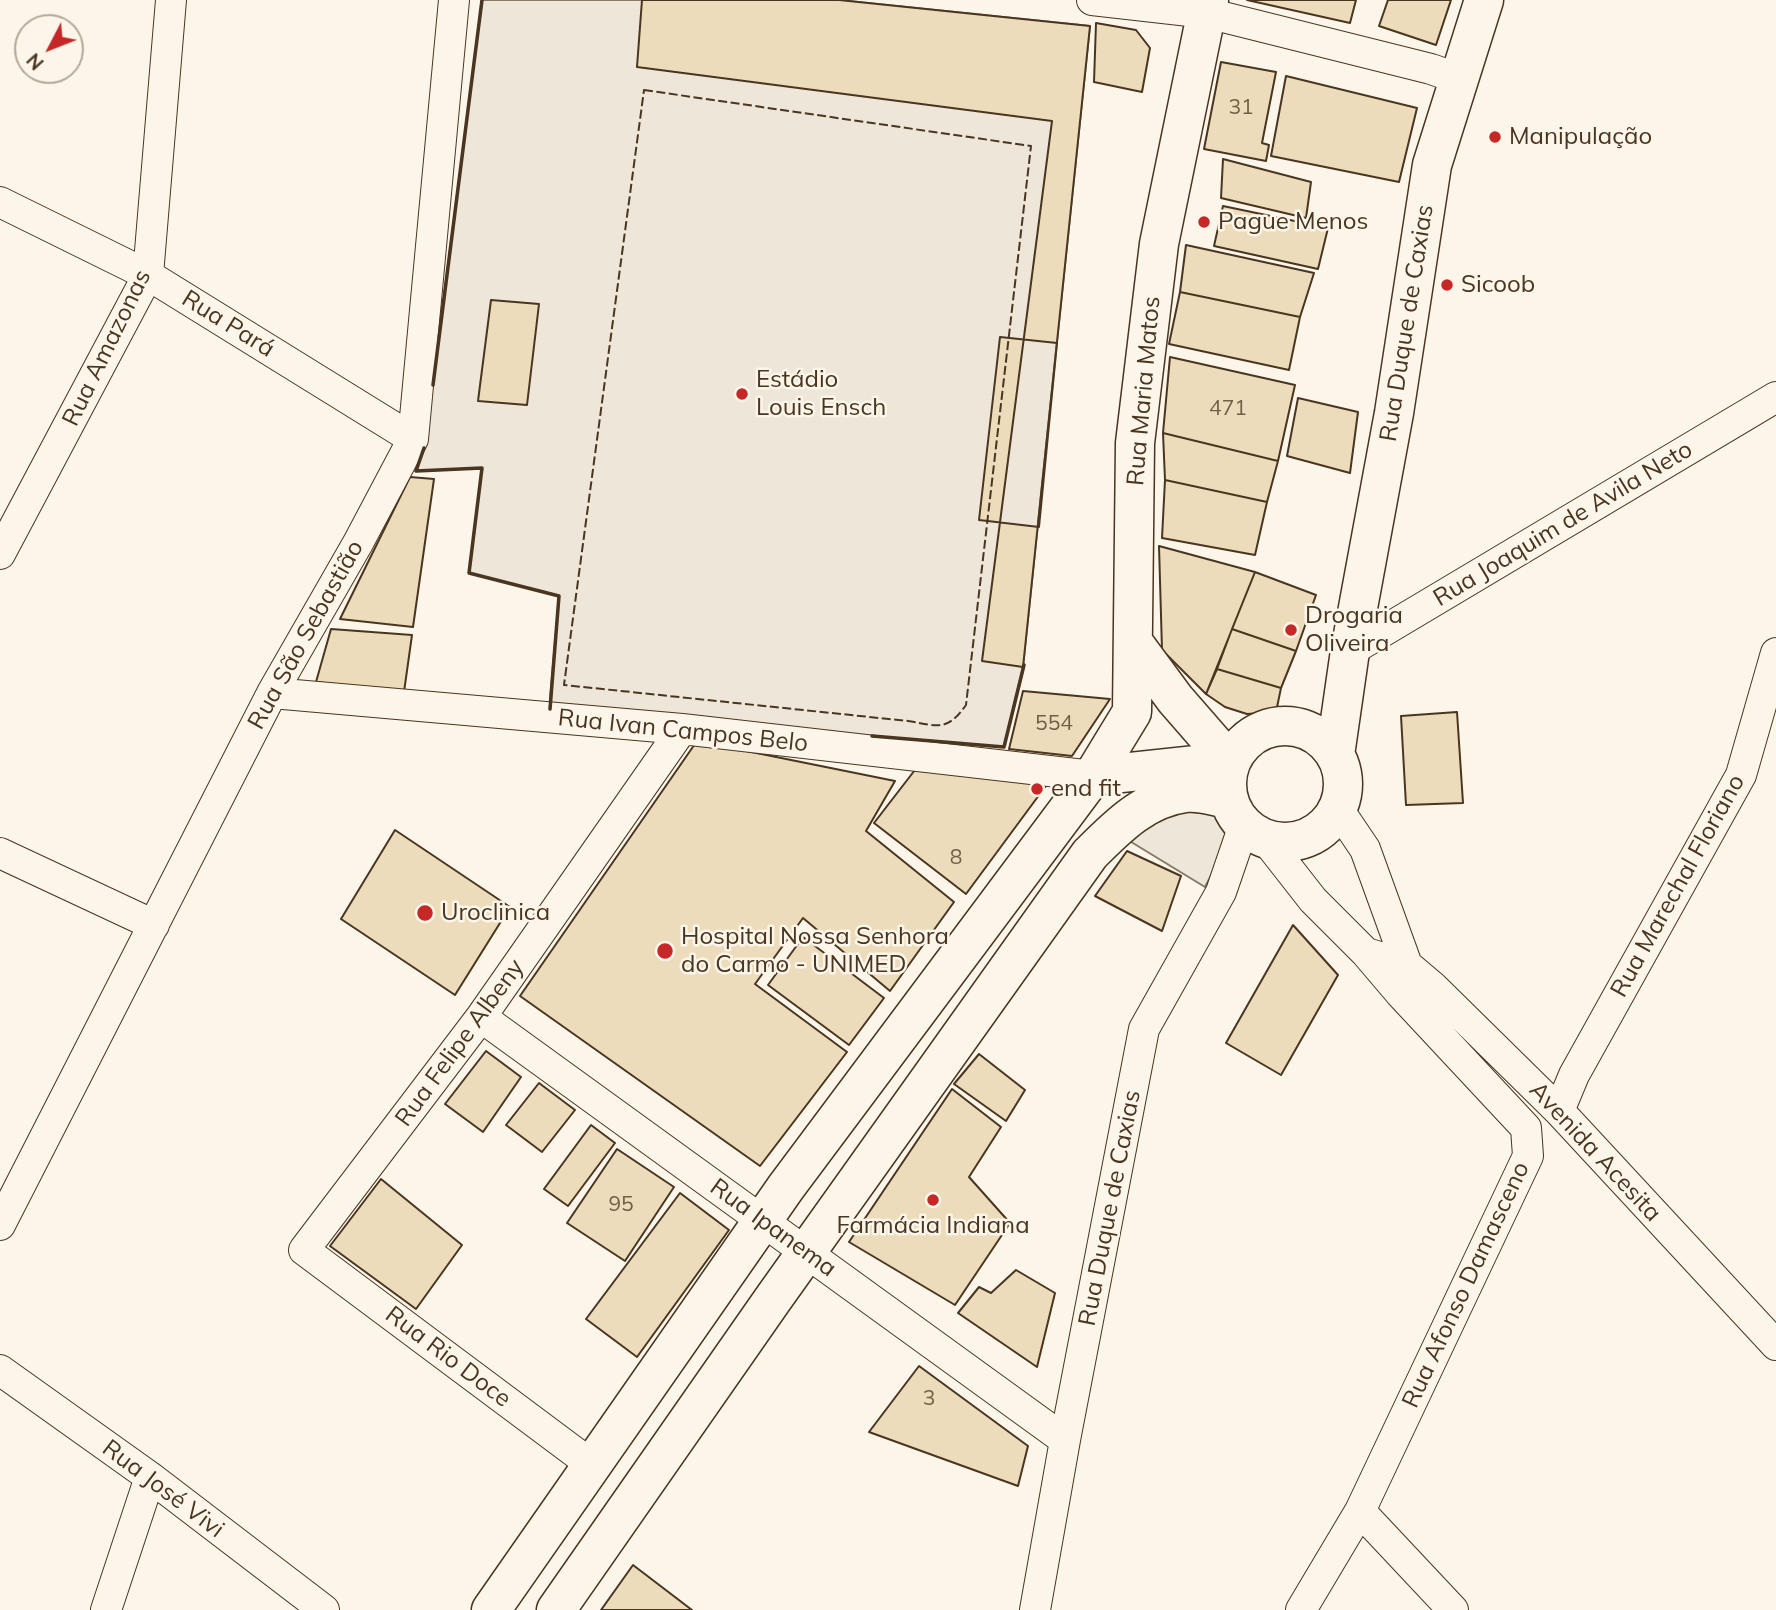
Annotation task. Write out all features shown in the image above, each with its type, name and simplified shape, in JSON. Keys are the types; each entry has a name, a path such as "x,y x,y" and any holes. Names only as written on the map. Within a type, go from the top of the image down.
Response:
{"main road":[{"name":"Rua Duque de Caxias","path":"1335,755 1350,651 1394,413 1432,166 1484,0"},
{"name":"Rua Maria Matos","path":"491,1610 786,1187 1093,776 1132,712 1135,443 1159,243 1208,6"},
{"path":"1133,642 1175,699 1230,761"},
{"path":"556,1610 1090,854 1121,823 1156,801 1187,792 1246,821 1292,843 1310,838 1326,827 1338,809 1344,787 1335,755 1324,740 1309,729 1291,725 1272,726 1254,734 1241,746 1230,761 1226,777 1246,821"},
{"path":"1093,776 1230,761"}],"street":[{"name":"Rua Amazonas","path":"0,554 7,525 148,275 171,0"},
{"name":"Rua São Sebastião","path":"0,1225 272,693 358,543 413,439 454,0"},
{"path":"1091,0 1208,6 1459,79"},
{"name":"Rua Pará","path":"0,202 148,275 413,439"},
{"name":"Rua Joaquim de Avila Neto","path":"1350,651 1776,397"},
{"name":"Rua Marechal Floriano","path":"1559,1111 1574,1075 1741,775 1776,653"},
{"name":"Rua Ivan Campos Belo","path":"272,693 682,729 1093,776"},
{"name":"Rua Felipe Albeny","path":"304,1250 481,1017 682,729"},
{"name":"Avenida Acesita","path":"1338,809 1365,849 1407,965"},
{"name":"Avenida Acesita","path":"1246,821 1313,900 1366,953 1407,965 1433,987 1559,1111 1776,1345"},
{"name":"Rua Duque de Caxias","path":"1035,1610 1144,1029 1221,892 1246,821"},
{"path":"0,853 154,925"},
{"name":"Rua Afonso Damasceno","path":"1301,1610 1360,1511 1528,1156 1526,1128 1366,953"},
{"name":"Rua Ipanema","path":"481,1017 1065,1440"},
{"name":"Rua Rio Doce","path":"304,1250 592,1465"},
{"name":"Rua José Vivi","path":"0,1370 150,1477 324,1610"},
{"path":"106,1610 150,1477"},
{"path":"1360,1511 1453,1610"}],"shaded area":[{"name":"Estádio Louis Ensch","path":"482,0 839,0 1090,26 1023,667 1004,747 549,711 559,596 469,573 482,468 416,471 425,444"},
{"path":"1158,809 1226,815 1230,828 1218,862 1205,887 1123,837"}],"building":[{"path":"642,0 839,0 1090,26 1023,667 982,661 1052,121 637,67"},
{"path":"1247,0 1356,0 1350,23"},
{"path":"1388,0 1451,0 1436,45 1379,26"},
{"path":"1096,23 1136,30 1150,48 1142,92 1094,82"},
{"path":"1221,62 1276,72 1262,143 1269,145 1266,161 1204,149"},
{"path":"1286,76 1417,108 1399,182 1271,156"},
{"path":"1223,159 1311,182 1306,218 1221,198"},
{"path":"1223,206 1328,228 1318,269 1214,246"},
{"path":"1186,245 1314,273 1300,317 1180,292"},
{"path":"1180,292 1300,317 1289,370 1169,344"},
{"path":"491,300 539,304 527,405 478,401"},
{"path":"1000,337 1057,343 1039,527 979,520"},
{"path":"1170,357 1295,385 1278,461 1163,433"},
{"path":"1298,398 1358,412 1350,473 1287,456"},
{"path":"1163,433 1278,461 1267,502 1165,480"},
{"path":"410,477 434,479 413,627 340,619"},
{"path":"1165,480 1267,502 1255,555 1162,538"},
{"path":"1159,546 1255,572 1206,694 1162,650"},
{"path":"1255,572 1316,595 1296,651 1232,629"},
{"path":"331,629 412,635 404,692 316,682"},
{"path":"1232,629 1296,651 1281,688 1217,669"},
{"path":"1217,669 1281,688 1276,712 1247,714 1225,707 1206,694"},
{"path":"1023,691 1110,699 1072,756 1009,749"},
{"path":"1457,712 1463,803 1406,805 1401,716"},
{"name":"Hospital Nossa Senhora do Carmo - UNIMED","path":"697,741 895,781 866,831 954,902 890,991 803,918 755,984 847,1052 760,1166 520,996"},
{"path":"918,766 1048,783 966,894 874,823"},
{"name":"Uroclinica","path":"395,830 510,907 455,995 341,919"},
{"path":"1127,851 1181,876 1162,931 1095,896"},
{"path":"1293,925 1338,975 1281,1075 1226,1043"},
{"path":"803,937 884,998 849,1045 768,985"},
{"path":"486,1051 521,1077 483,1132 445,1104"},
{"path":"979,1054 1025,1090 1006,1121 954,1084"},
{"path":"539,1083 575,1110 542,1152 506,1125"},
{"name":"Farmácia Indiana","path":"952,1089 1001,1127 969,1177 1010,1223 955,1305 849,1242"},
{"path":"591,1125 615,1143 568,1206 544,1189"},
{"path":"617,1149 674,1187 625,1261 567,1223"},
{"path":"381,1179 462,1245 416,1309 330,1246"},
{"path":"680,1193 729,1230 637,1357 586,1319"},
{"path":"1016,1270 1055,1293 1037,1367 958,1313 979,1287 991,1293"},
{"path":"919,1366 1028,1446 1018,1486 869,1432"},
{"path":"633,1565 692,1610 601,1610"}],"fence":[{"path":"644,90 1031,146 966,705 947,723 935,725 564,685 644,90"}],"wall":[{"path":"433,385 482,0"},
{"path":"424,448 416,471 482,468 469,573 559,596 550,709"},
{"path":"872,736 1004,747 1024,665"}],"place":[{"name":"Manipulação","path":"1495,137"},
{"name":"Pague Menos","path":"1204,222"},
{"name":"Sicoob","path":"1447,285"},
{"name":"Estádio Louis Ensch","path":"742,394"},
{"name":"Drogaria Oliveira","path":"1291,630"},
{"name":"end fit","path":"1037,789"},
{"name":"Uroclinica","path":"425,913"},
{"name":"Hospital Nossa Senhora do Carmo - UNIMED","path":"665,951"},
{"name":"Farmácia Indiana","path":"933,1200"}]}
